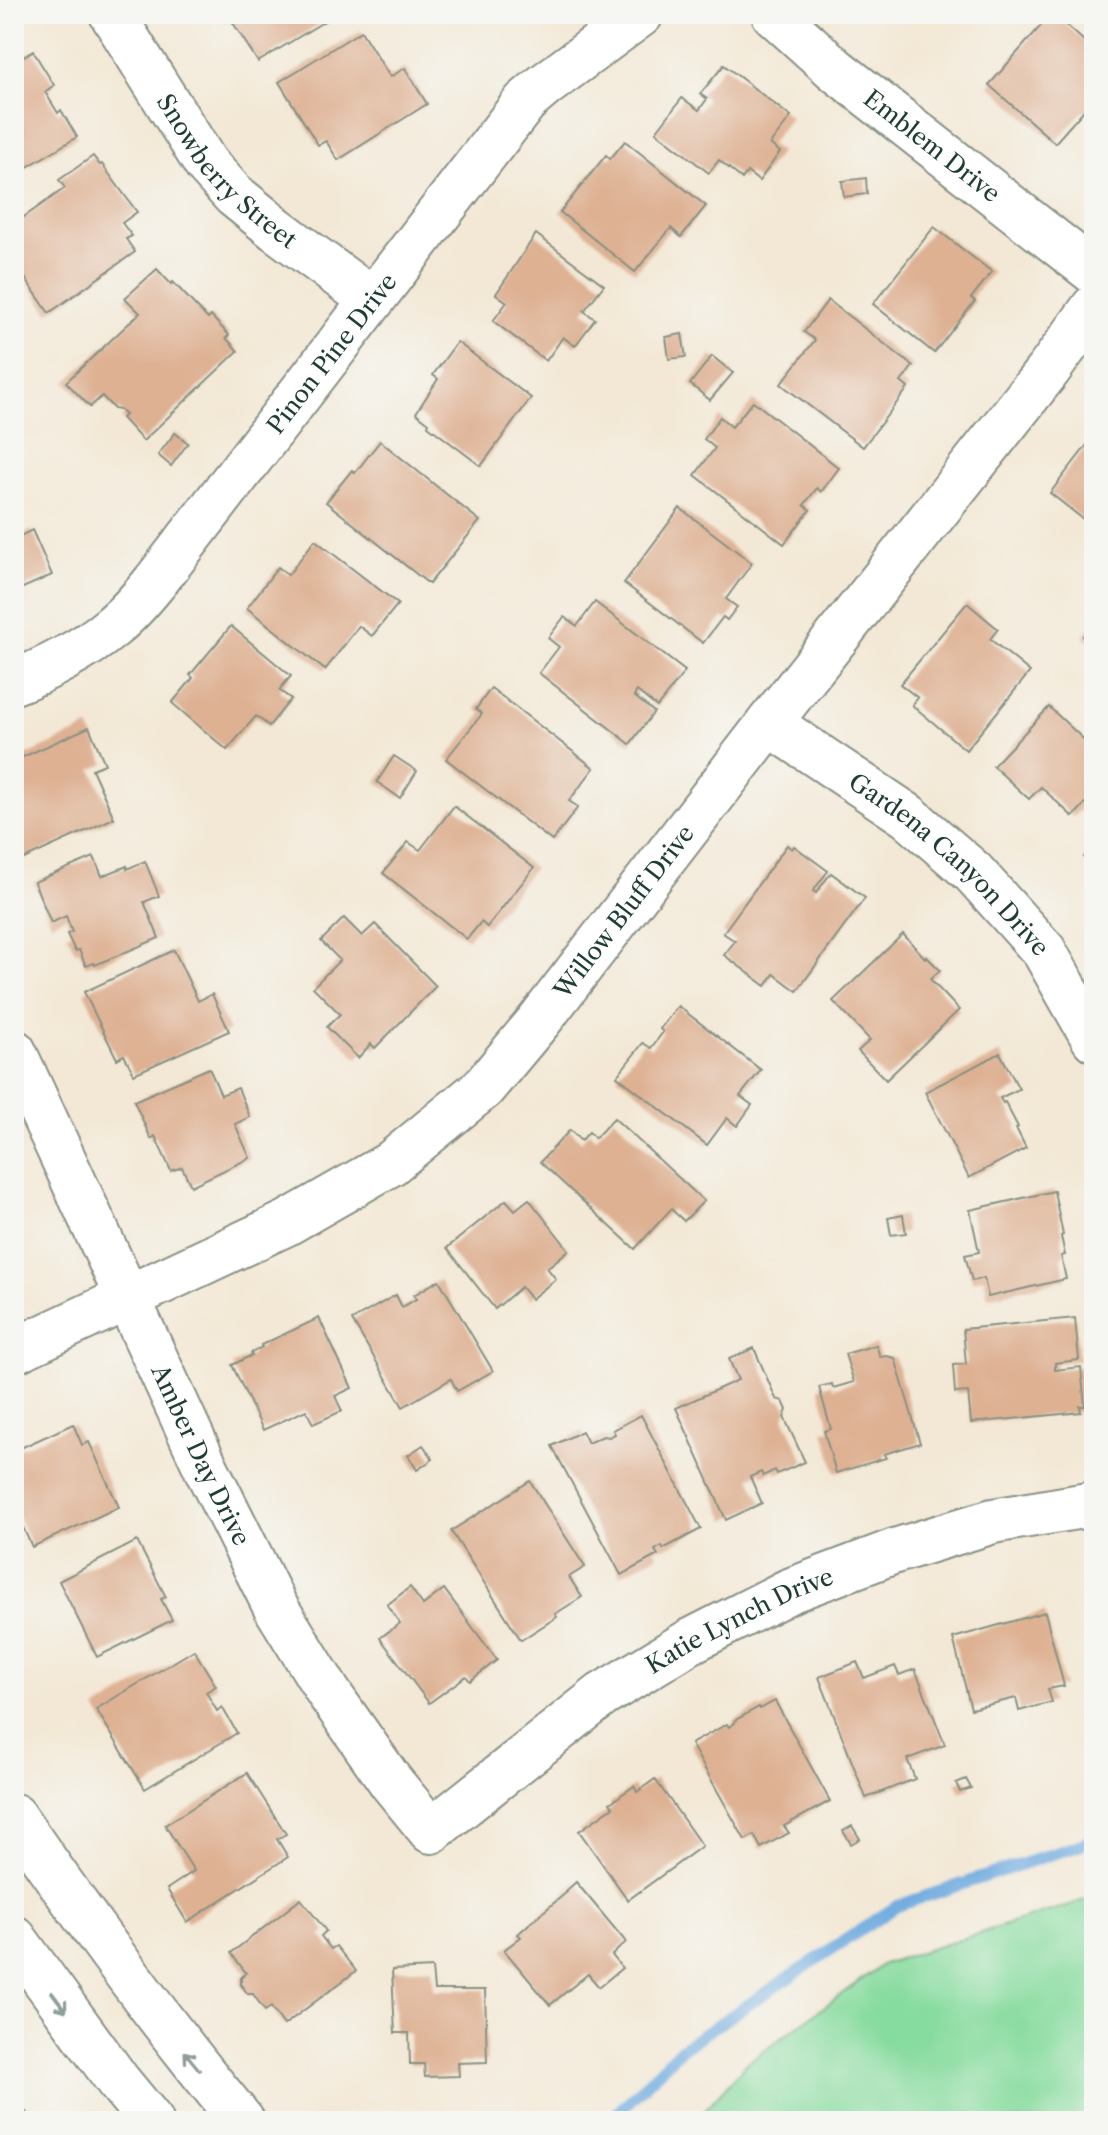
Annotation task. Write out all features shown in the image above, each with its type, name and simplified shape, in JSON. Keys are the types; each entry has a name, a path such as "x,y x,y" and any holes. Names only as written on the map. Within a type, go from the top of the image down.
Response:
{"street":[{"name":"Snowberry Street","path":"112,14 206,164 234,195 372,300"},
{"name":"Pinon Pine Drive","path":"14,682 60,661 110,630 130,611 525,102 641,14"},
{"name":"Emblem Drive","path":"774,14 836,70 1094,272"},
{"name":"Willow Bluff Drive","path":"14,1351 287,1223 390,1164 483,1088 539,1021 769,723 1049,369 1094,307"},
{"name":"Gardena Canyon Drive","path":"769,723 908,816 973,872 1044,951 1094,1039"},
{"name":"Amber Day Drive","path":"14,1052 207,1470 275,1606 328,1692 391,1782 431,1831"},
{"name":"Katie Lynch Drive","path":"431,1831 602,1695 689,1642 789,1591 895,1551 993,1521 1094,1504"},
{"path":"14,1816 173,2037 242,2121"},
{"path":"14,1938 118,2081 151,2121"}],"green space":[{"path":"1094,1897 1094,2121 695,2121 747,2063 883,1964"}],"building":[{"path":"221,14 336,14 258,62 230,18 225,21"},
{"path":"1051,14 1094,50 1094,119 1084,110 1055,143 989,85"},
{"path":"361,31 390,77 405,68 427,104 338,160 326,141 318,145 279,82"},
{"path":"33,51 54,85 45,92 58,113 61,110 77,137 14,175 14,62"},
{"path":"724,65 791,117 770,144 780,152 759,181 747,172 742,179 719,160 709,173 656,132 682,98 699,110 707,99 700,94"},
{"path":"625,141 706,206 681,237 671,228 635,272 560,212 606,155 610,159"},
{"path":"93,156 137,212 122,223 132,236 126,239 135,252 49,313 14,262 14,224 65,188 59,180"},
{"path":"866,178 867,194 844,197 842,181"},
{"path":"934,227 992,272 971,298 975,301 934,353 873,304"},
{"path":"536,234 604,285 584,311 595,319 575,346 563,337 546,361 493,321 507,302 496,294"},
{"path":"157,269 208,319 211,316 229,335 226,338 238,351 143,441 122,418 125,415 102,396 90,407 66,382 140,313 125,298"},
{"path":"828,300 913,366 901,382 908,388 863,447 781,384 815,340 804,332"},
{"path":"682,334 686,357 669,359 666,337"},
{"path":"457,342 531,398 481,466 428,426 429,423 416,413 438,379 433,375"},
{"path":"712,356 733,373 710,400 690,384"},
{"path":"753,401 839,468 821,492 817,488 804,505 810,510 784,544 695,475 715,448 704,439 720,417 732,427"},
{"path":"175,433 188,443 171,466 158,455"},
{"path":"1094,436 1094,509 1092,507 1083,519 1050,493"},
{"path":"380,441 480,521 429,584 326,502 352,470 355,473"},
{"path":"680,508 752,563 726,599 737,607 727,620 723,617 703,643 624,583"},
{"path":"32,530 52,575 14,592 14,539"},
{"path":"315,540 398,604 372,636 359,626 325,670 247,608 278,567 288,575"},
{"path":"595,602 685,671 657,707 637,691 634,696 654,712 630,744 539,673 559,647 548,638 564,617 577,626"},
{"path":"967,603 998,629 990,639 1030,672 966,750 912,705 918,698 900,684"},
{"path":"1094,622 1094,645 1083,636"},
{"path":"231,626 291,676 279,690 291,699 269,726 256,716 227,750 172,703 193,678 190,675"},
{"path":"491,688 594,768 569,801 578,807 552,841 446,759 482,714 476,709"},
{"path":"1049,707 1094,749 1094,794 1073,817 1041,787 1029,799 993,766"},
{"path":"89,727 105,764 92,769 114,818 24,859 14,838 14,822 19,820 14,809 14,761"},
{"path":"394,756 417,771 400,798 377,782"},
{"path":"454,806 534,868 487,927 481,922 467,939 383,873 408,842 420,850"},
{"path":"787,845 792,849 794,846 828,871 813,891 816,893 831,873 865,898 797,991 774,974 766,986 724,955 735,941 723,933"},
{"path":"1094,850 1094,871 1084,857"},
{"path":"94,857 102,876 145,861 159,896 144,902 159,938 86,966 67,934 72,932 66,916 51,923 34,882"},
{"path":"344,918 362,936 375,924 436,986 375,1048 371,1044 358,1058 327,1027 340,1014 313,987 340,960 321,941"},
{"path":"903,934 940,970 930,979 959,1010 886,1080 858,1051 870,1040 833,1001"},
{"path":"174,950 198,1001 212,994 229,1031 134,1074 124,1055 117,1059 84,992"},
{"path":"678,1006 761,1070 740,1096 752,1105 737,1126 727,1118 707,1145 617,1076 643,1043 651,1048 663,1032 660,1029"},
{"path":"1000,1053 1019,1089 1000,1098 1018,1127 1026,1148 969,1178 925,1092"},
{"path":"209,1068 221,1095 238,1088 250,1117 235,1124 250,1158 191,1186 182,1167 171,1171 155,1136 151,1139 134,1101"},
{"path":"614,1118 704,1201 684,1221 671,1209 635,1249 540,1162 570,1130 581,1141 589,1132 595,1138"},
{"path":"1054,1191 1063,1235 1065,1255 1061,1256 1066,1279 988,1297 984,1278 972,1281 965,1255 979,1252 970,1210"},
{"path":"529,1199 569,1250 547,1268 556,1279 531,1299 521,1287 495,1309 447,1248 506,1200 515,1210"},
{"path":"903,1215 906,1233 891,1235 888,1218"},
{"path":"439,1280 493,1371 457,1391 451,1379 403,1407 352,1320 396,1295 402,1307 416,1299 414,1295"},
{"path":"319,1318 352,1388 335,1396 342,1411 313,1424 306,1410 263,1430 232,1365 252,1355 261,1345"},
{"path":"1075,1318 1079,1360 1055,1363 1055,1370 1081,1367 1085,1406 1080,1406 1081,1412 971,1423 968,1392 955,1393 953,1365 966,1364 963,1329"},
{"path":"876,1345 880,1357 895,1358 920,1443 884,1454 886,1458 836,1473 824,1431 831,1429 819,1387 832,1384 833,1388 854,1382 845,1354"},
{"path":"754,1348 776,1399 783,1401 787,1410 784,1417 805,1462 777,1474 775,1470 763,1476 761,1472 750,1477 762,1503 726,1520 676,1408 738,1380 729,1359"},
{"path":"641,1415 701,1529 663,1549 662,1546 655,1550 658,1555 621,1575 552,1446 582,1431 588,1443 603,1436 609,1437 615,1434 613,1430"},
{"path":"73,1424 82,1445 89,1442 119,1507 32,1547 14,1508 14,1451"},
{"path":"423,1445 433,1459 417,1470 408,1455"},
{"path":"530,1481 585,1567 569,1577 582,1597 521,1640 451,1531"},
{"path":"137,1541 166,1597 161,1599 172,1620 97,1657 59,1581"},
{"path":"410,1587 423,1605 444,1589 497,1660 470,1681 466,1676 429,1703 380,1638 400,1623 387,1605"},
{"path":"1045,1612 1064,1686 1048,1689 1052,1702 1019,1711 1016,1698 971,1709 953,1638"},
{"path":"194,1650 216,1686 206,1692 217,1711 222,1707 237,1733 145,1789 96,1709"},
{"path":"857,1662 864,1678 895,1666 899,1675 915,1669 945,1745 907,1759 915,1779 866,1798 819,1677"},
{"path":"775,1701 830,1801 784,1826 789,1833 761,1848 754,1835 745,1840 691,1744"},
{"path":"247,1773 286,1834 277,1839 288,1857 187,1922 167,1889 194,1871 165,1825"},
{"path":"655,1779 702,1846 628,1900 579,1831 613,1807 610,1803 634,1786 637,1792"},
{"path":"966,1779 971,1788 960,1792 956,1783"},
{"path":"852,1826 860,1839 851,1844 843,1831"},
{"path":"576,1882 626,1942 612,1955 622,1968 599,1987 588,1974 550,2005 504,1950"},
{"path":"301,1899 326,1931 321,1936 331,1949 336,1946 356,1971 284,2025 271,2007 265,2011 253,1994 248,1994 241,1985 241,1978 246,1973 231,1953"},
{"path":"432,1968 434,1990 485,1990 487,2062 458,2063 459,2076 425,2077 424,2064 410,2064 409,2033 395,2033 392,1970"},
{"path":"14,2103 38,2121 14,2121"}],"waterway":[{"path":"609,2121 681,2049 897,1906 1094,1840"}]}
